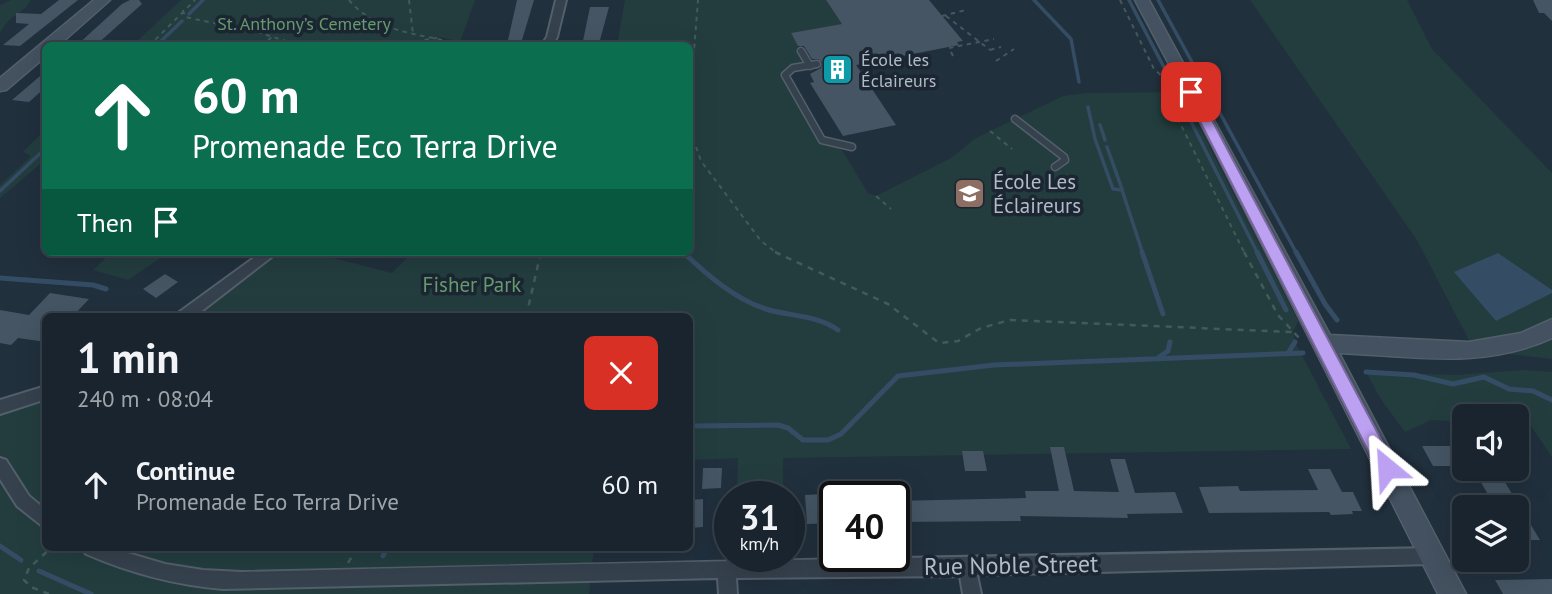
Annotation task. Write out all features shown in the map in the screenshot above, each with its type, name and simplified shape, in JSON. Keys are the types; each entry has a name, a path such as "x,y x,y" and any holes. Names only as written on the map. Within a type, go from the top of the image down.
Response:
{"street":[{"path":"53,42 103,0"},
{"path":"549,42 561,0"},
{"path":"1142,0 1313,343 1452,594"},
{"path":"0,86 42,51"},
{"path":"188,313 266,256"},
{"path":"1313,343 1474,350 1503,348 1528,341 1552,328"},
{"path":"0,407 42,393"},
{"path":"0,465 23,501 42,518"},
{"name":"Rue Noble Street","path":"101,551 164,573 199,580 714,570"},
{"name":"Rue Noble Street","path":"805,569 1432,556"},
{"path":"967,567 972,594"},
{"path":"727,572 728,594"}],"lane":[{"path":"801,51 813,65 793,68 785,75 822,141 852,147"},
{"path":"1015,119 1065,157 1065,160 1055,167"}],"path":[{"path":"153,42 195,0"},
{"path":"349,0 357,10 388,27 456,42"},
{"path":"410,0 413,34"},
{"path":"693,64 698,0"},
{"path":"1120,0 1154,68 1174,85"},
{"path":"183,10 185,17 289,42"},
{"path":"966,10 944,16 990,51 1001,47"},
{"path":"266,42 272,37"},
{"path":"421,42 440,37"},
{"path":"953,56 949,48 993,39"},
{"path":"996,61 1014,50"},
{"path":"1178,98 1180,103 1175,108 1176,115 1266,296 1293,331 1313,343"},
{"path":"990,131 1012,149"},
{"path":"693,138 702,161 761,241 781,256 888,304 939,342 958,341 981,328 1010,320 1293,331"},
{"path":"876,196 891,209"},
{"path":"527,313 540,256"},
{"path":"48,551 29,568 24,580 30,587 49,594"}],"green space":[{"path":"11,0 31,0 0,33 0,5"},
{"name":"St. Anthony’s Cemetery","path":"181,0 475,0 460,42 440,37 434,42 136,42"},
{"name":"Fisher Park","path":"625,0 826,0 839,20 846,24 791,33 810,66 785,73 817,135 840,147 868,193 876,196 951,158 976,138 1063,96 1086,93 1176,92 1191,110 1298,321 1293,332 1295,342 1351,449 783,458 783,481 737,481 738,458 693,460 693,313 188,313 266,256 326,256 392,273 409,256 693,256 693,42 618,42"},
{"path":"1250,0 1407,0 1432,49 1552,173 1552,359 1474,350 1417,240"},
{"path":"42,133 42,163 0,198 0,185 31,156 23,152"},
{"path":"108,256 163,256 128,280 93,270"},
{"path":"1523,370 1552,372 1552,457 1529,426 1529,404 1452,404 1452,421 1431,420 1405,432 1382,401 1366,372 1456,375"},
{"path":"42,393 42,551 594,551 589,594 0,594 0,407"}],"water":[{"path":"1498,253 1552,290 1552,293 1496,321 1454,272"}],"building":[{"path":"59,0 78,0 20,46 3,45 29,24 16,23 16,13 41,14"},
{"path":"139,0 142,4 99,42 80,42 122,4"},
{"path":"517,0 534,0 522,40 508,40"},
{"name":"École les Éclaireurs","path":"826,0 929,0 963,41 957,42 959,45 856,65 896,125 843,136 810,83 814,82 810,74 821,68 822,62 812,59 804,46 798,46 791,33 842,24"},
{"path":"1533,0 1552,0 1552,21 1544,13 1539,13"},
{"path":"590,7 609,7 600,40 583,41"},
{"path":"42,74 42,91 29,102 12,100"},
{"path":"165,274 178,282 156,298 143,289"},
{"path":"50,293 89,299 76,313 42,313 42,341 18,338 11,345 0,343 0,310 29,315"},
{"path":"1422,446 1452,446 1452,466 1433,466"},
{"path":"1050,447 1064,447 1074,491 1119,492 1110,459 1125,459 1135,493 1175,492 1183,513 1127,514 1128,518 1020,516 1021,521 910,522 910,501 1026,498 1025,491 1059,491"},
{"path":"962,451 983,451 987,471 965,471"},
{"path":"703,468 722,468 721,481 714,481 714,488 702,489"},
{"path":"1308,469 1330,469 1342,492 1353,492 1362,511 1331,515 1329,512 1209,513 1199,487 1238,486 1240,491 1318,490"},
{"path":"1480,481 1504,481 1513,495 1488,495"},
{"path":"819,494 819,524 807,524 805,495"},
{"path":"703,499 703,527 693,528 693,500"},
{"path":"1529,522 1540,540 1529,540"},
{"path":"1552,579 1552,594 1503,594 1495,580"}],"waterway":[{"path":"189,14 203,0"},
{"path":"1034,0 1071,39 1079,82"},
{"path":"1129,0 1168,75"},
{"path":"1158,0 1297,254"},
{"path":"160,42 182,21"},
{"path":"1088,107 1095,139 1113,189 1122,190 1143,254"},
{"path":"1184,108 1258,254"},
{"path":"1100,125 1105,140"},
{"path":"1107,147 1122,189"},
{"path":"0,191 42,152"},
{"path":"1142,252 1163,314"},
{"path":"1296,252 1337,320"},
{"path":"1258,254 1286,310"},
{"path":"687,256 734,294 757,306 822,322 838,330"},
{"path":"0,278 93,285 106,289"},
{"path":"1159,357 1168,351 1170,342"},
{"path":"1288,353 1295,342"},
{"path":"693,426 778,425 788,428 803,440 828,440 841,434 898,376 994,365 1303,353"},
{"path":"1366,372 1414,375 1453,384 1484,377 1509,389 1533,391 1552,400"},
{"path":"0,546 21,560"},
{"path":"383,556 386,551"},
{"path":"39,571 91,594"}],"place":[{"name":"École les Éclaireurs","path":"838,69"},
{"name":"École Les Éclaireurs","path":"970,193"}],"route":[{"path":"1191,92 1221,145 1387,468"}]}
